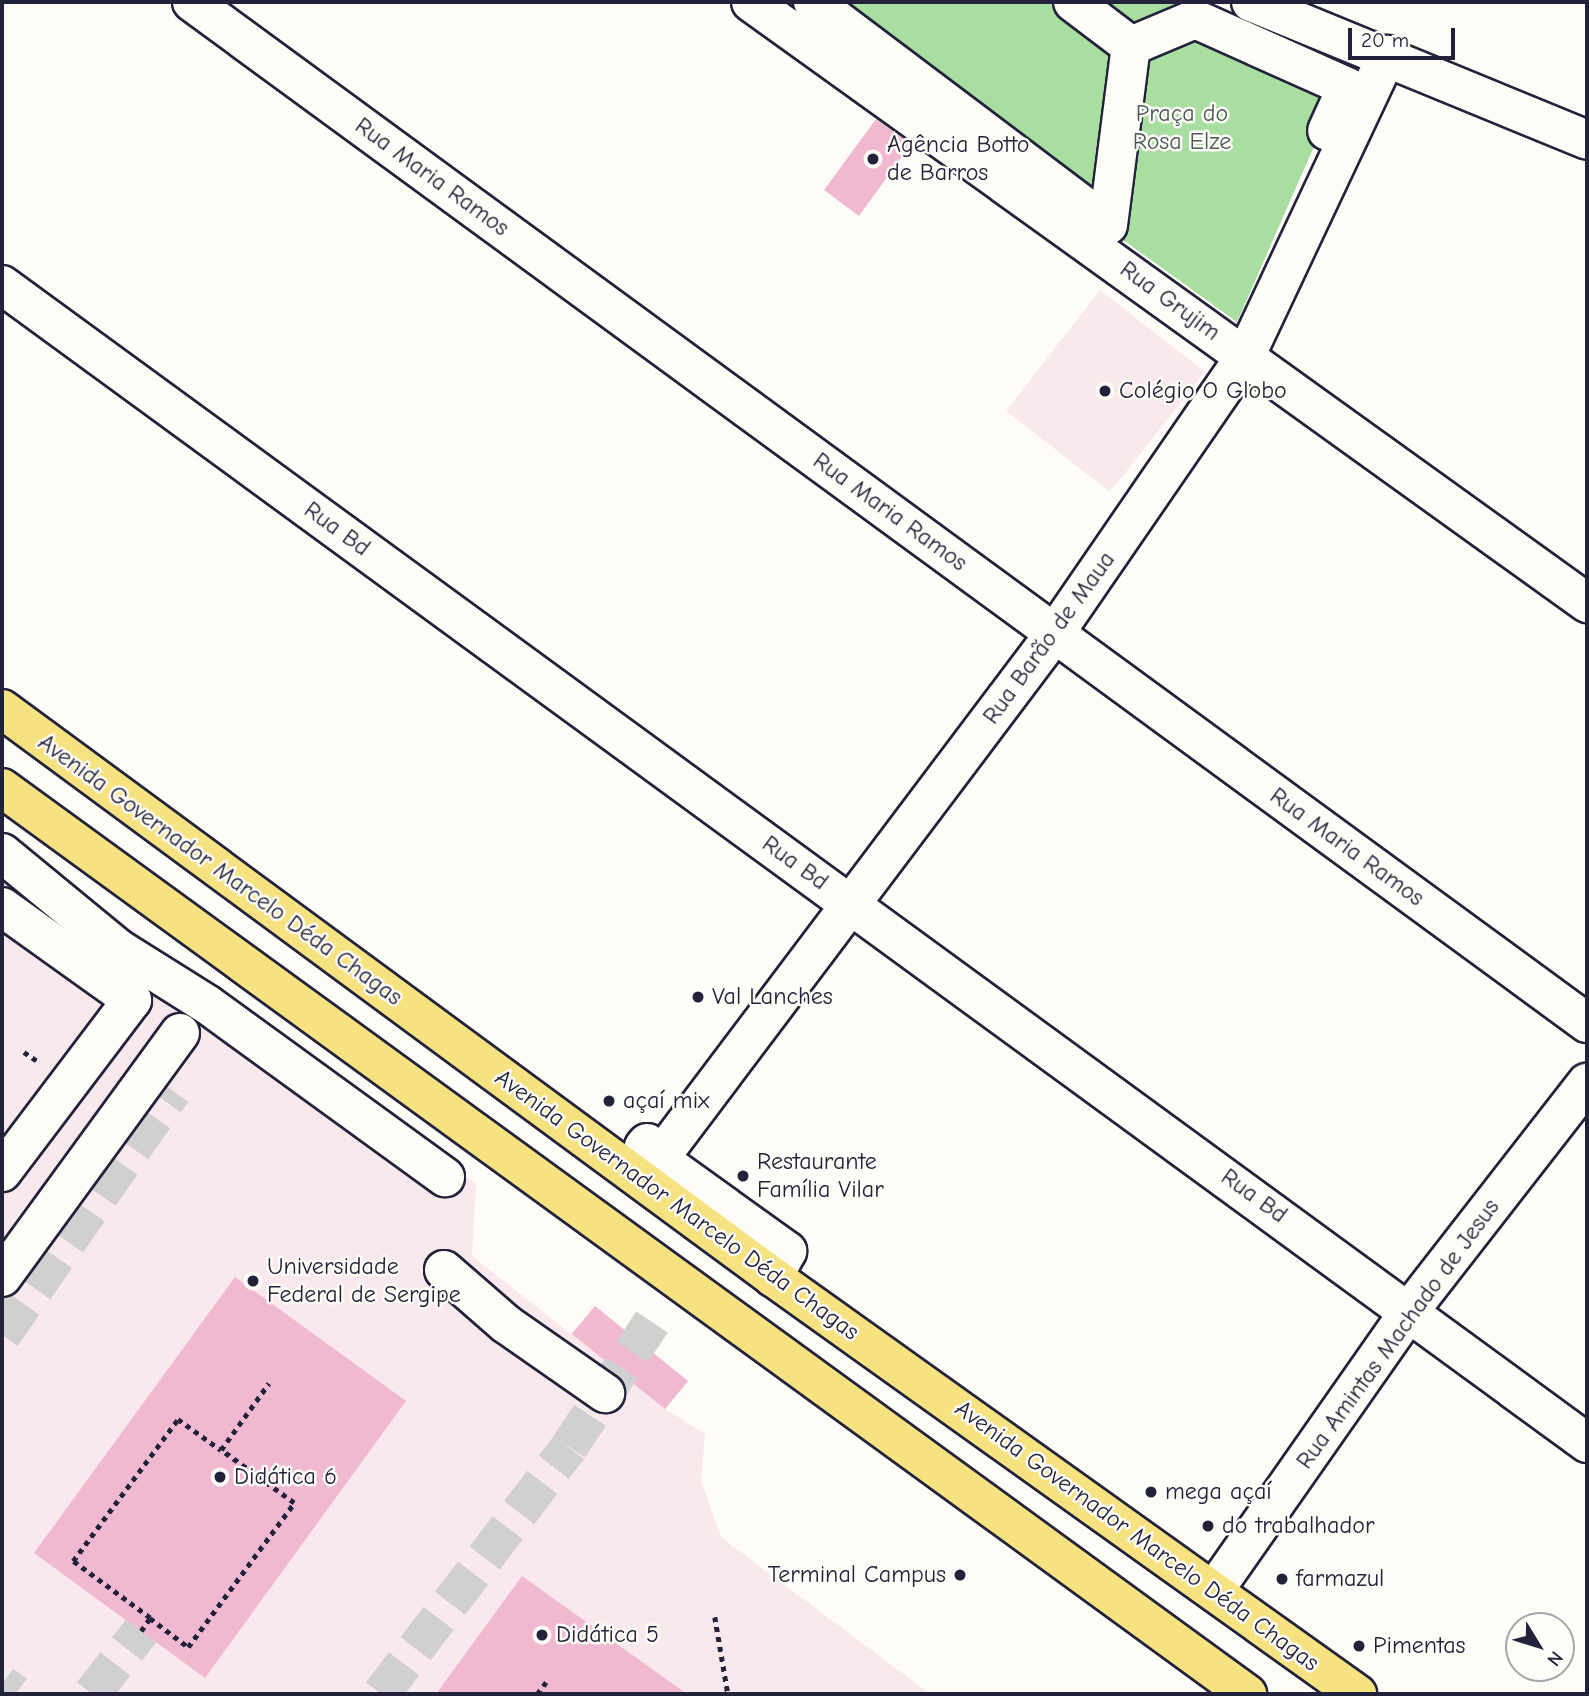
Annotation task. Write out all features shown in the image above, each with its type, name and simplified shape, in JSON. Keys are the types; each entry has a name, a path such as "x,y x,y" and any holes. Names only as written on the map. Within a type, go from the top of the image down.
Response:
{"main road":[{"name":"Avenida Governador Marcelo Déda Chagas","path":"2,709 651,1170 717,1235 772,1277 1215,1589 1357,1694"},
{"path":"2,788 1247,1694"},
{"path":"708,1300 717,1235"}],"street":[{"name":"Rua Maria Ramos","path":"192,2 1055,620 1587,1023"},
{"name":"Rua Grujim","path":"751,2 1230,359 1587,603"},
{"path":"813,2 1237,322 1347,87 1195,19 1131,46"},
{"path":"1073,2 1131,46"},
{"path":"1251,2 1387,55 1587,140"},
{"path":"1108,225 1131,46"},
{"name":"Rua Barão de Maua","path":"651,1170 850,890 1055,620 1230,359 1387,55"},
{"name":"Rua Bd","path":"2,285 850,890 1587,1443"},
{"path":"2,853 119,949 208,1005 445,1177"},
{"path":"2,907 132,1000 2,1172"},
{"path":"2,1278 180,1033"},
{"name":"Rua Amintas Machado de Jesus","path":"1215,1589 1410,1310 1587,1083"},
{"path":"651,1170 787,1251 772,1277"},
{"path":"444,1270 506,1324 605,1393"}],"path":[{"path":"221,1450 269,1383"},
{"path":"178,1419 294,1503 188,1647 150,1618 73,1561 178,1419"},
{"path":"715,1616 728,1694"},
{"path":"141,1631 150,1618"},
{"path":"537,1694 546,1682"}],"shaded area":[{"name":"Colégio O Globo","path":"1100,290 1205,372 1110,492 1006,411"},
{"name":"Universidade Federal de Sergipe","path":"2,833 476,1184 472,1256 571,1334 595,1306 688,1381 665,1409 705,1434 701,1481 721,1537 930,1694 2,1694"}],"green space":[{"name":"Praça do Rosa Elze","path":"793,2 1207,2 1351,62 1237,322"}],"building":[{"name":"Agência Botto de Barros","path":"876,119 911,144 859,216 824,190"},
{"name":"Didática 6","path":"235,1277 406,1401 205,1678 34,1553"},
{"path":"595,1306 688,1381 665,1409 572,1334"},
{"name":"Didática 5","path":"522,1576 687,1694 436,1694"}],"tunnel":[{"path":"2,1335 173,1091"},
{"path":"381,1694 569,1447 652,1322"},
{"path":"92,1694 141,1631"},
{"path":"2,1684 16,1694"}],"place":[{"name":"Agência Botto de Barros","path":"873,159"},
{"name":"Colégio O Globo","path":"1105,391"},
{"name":"Val Lanches","path":"698,997"},
{"name":"açaí mix","path":"609,1101"},
{"name":"Restaurante Família Vilar","path":"743,1176"},
{"name":"Universidade Federal de Sergipe","path":"253,1281"},
{"name":"Didática 6","path":"220,1477"},
{"name":"mega açaí","path":"1151,1492"},
{"name":"do trabalhador","path":"1208,1526"},
{"name":"Terminal Campus","path":"960,1575"},
{"name":"farmazul","path":"1282,1579"},
{"name":"Didática 5","path":"542,1635"},
{"name":"Pimentas","path":"1359,1646"}]}
